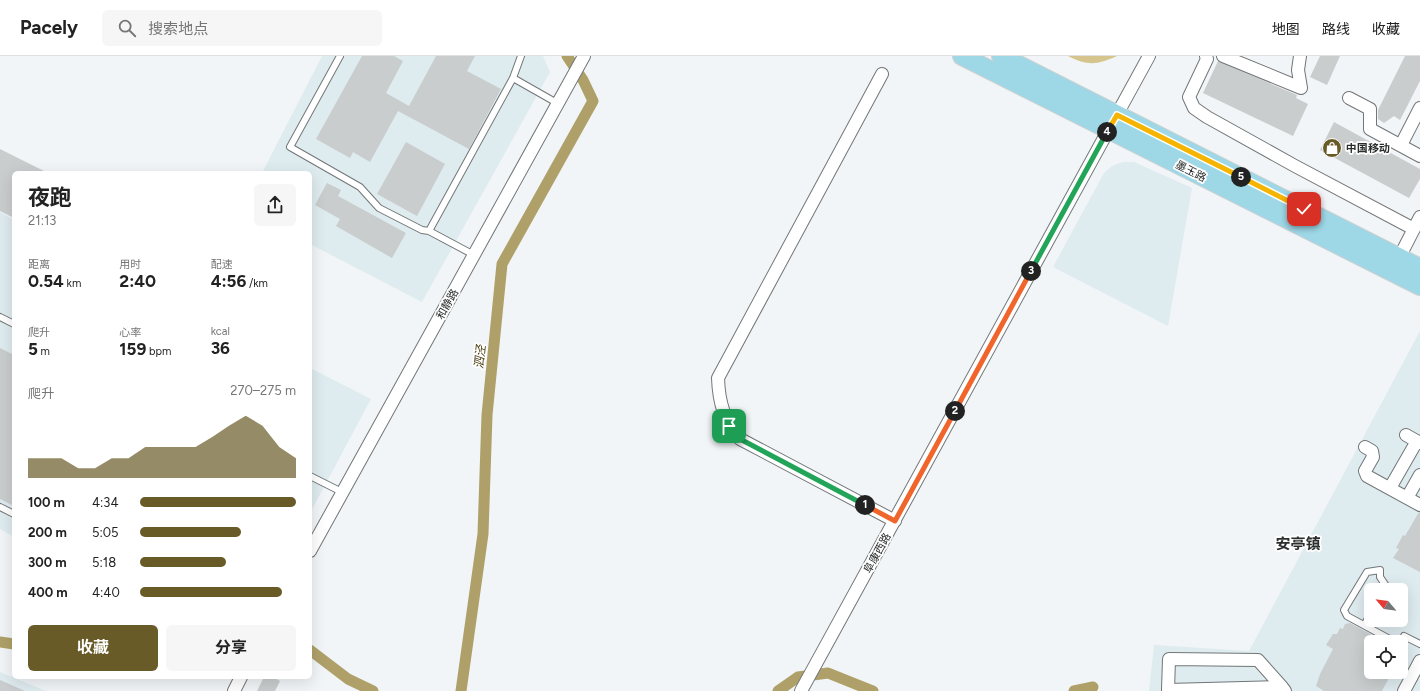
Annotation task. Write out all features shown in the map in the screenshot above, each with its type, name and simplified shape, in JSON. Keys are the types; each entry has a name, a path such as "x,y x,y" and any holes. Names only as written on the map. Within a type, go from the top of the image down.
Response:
{"main road":[{"name":"墨玉路","path":"962,56 1113,122 1420,268"},
{"name":"墨玉路","path":"1001,56 1113,122 1420,286"}],"street":[{"name":"和静路","path":"312,547 584,56"},
{"name":"阜康西路","path":"800,691 895,521 1149,56"},
{"path":"1206,56 1207,59 1189,97 1194,108 1207,117 1295,166 1414,229"},
{"path":"1223,56 1301,88 1298,70 1300,56"},
{"path":"882,74 718,378 718,385 719,398 729,426 740,439 895,521"},
{"path":"1349,98 1370,110 1370,129 1420,156"},
{"path":"1401,145 1420,108"},
{"path":"1399,258 1420,217"},
{"path":"1390,488 1418,442 1406,435"},
{"path":"1365,447 1372,451 1373,457 1365,471 1367,476 1420,505"},
{"path":"1407,498 1420,475"},
{"path":"1169,659 1258,660 1284,689 1168,690 1169,659"},
{"path":"1404,691 1420,661"},
{"path":"234,691 240,679"}],"lane":[{"path":"340,56 290,147 360,186 379,208 416,227 429,231 474,255"},
{"path":"429,231 513,78 521,56"},
{"path":"513,78 558,103"},
{"path":"0,317 12,323"},
{"path":"312,477 342,492"},
{"path":"0,507 12,513"},
{"path":"1364,624 1348,616 1344,610 1367,572 1380,570 1380,577 1384,583"},
{"path":"1369,627 1383,635"},
{"path":"1408,638 1420,644"}],"shaded area":[{"path":"322,56 543,56 550,72 422,302 312,245 312,171 263,171"},
{"path":"1068,56 1117,56 1098,63 1087,63"},
{"path":"1123,162 1134,162 1192,188 1168,326 1053,267 1104,173 1112,166"},
{"path":"0,212 12,219 12,536 0,529"},
{"path":"1420,331 1420,691 1149,691 1154,645 1249,651"},
{"path":"312,369 371,399 312,509"},
{"path":"0,672 12,677 12,679 17,679 46,691 0,691"}],"building":[{"path":"362,56 394,56 403,61 386,93 409,106 436,56 475,56 467,71 501,89 469,149 398,111 370,162 353,152 350,158 316,139"},
{"path":"1320,56 1340,56 1327,85 1310,77"},
{"path":"1405,56 1420,56 1420,81 1400,120 1394,116 1384,123 1378,119 1378,110"},
{"path":"1218,61 1297,95 1296,98 1308,104 1293,136 1203,93"},
{"path":"1334,122 1420,169 1420,179 1409,198 1320,150"},
{"path":"406,142 445,164 417,216 377,194"},
{"path":"0,149 44,171 12,171 12,217 0,211"},
{"path":"327,183 341,190 338,196 406,233 392,258 336,226 340,219 315,205"},
{"path":"0,348 12,354 12,505 0,499"},
{"path":"1419,512 1420,572 1393,558 1399,549 1396,548 1403,535 1405,536"},
{"path":"1350,623 1371,635 1364,635 1364,679 1388,679 1382,691 1324,691 1316,686 1320,674 1333,649 1326,645 1333,634 1337,634 1340,628 1343,629 1345,624"},
{"path":"263,679 276,679 280,681 275,691 257,691"},
{"path":"0,680 25,691 0,691"}],"waterway":[{"name":"泗泾","path":"461,691 483,534 487,415 502,264 593,101 583,80 567,56"},
{"path":"0,642 12,644"},
{"path":"312,652 348,679 373,691"},
{"path":"778,691 798,677 828,673 873,691"},
{"path":"1074,691 1093,687"}],"place":[{"name":"中国移动","path":"1332,148"}],"district":[{"name":"安亭镇","path":"1298,544"}],"route":[{"path":"729,426 740,439 895,521 1117,115 1304,209"}]}
